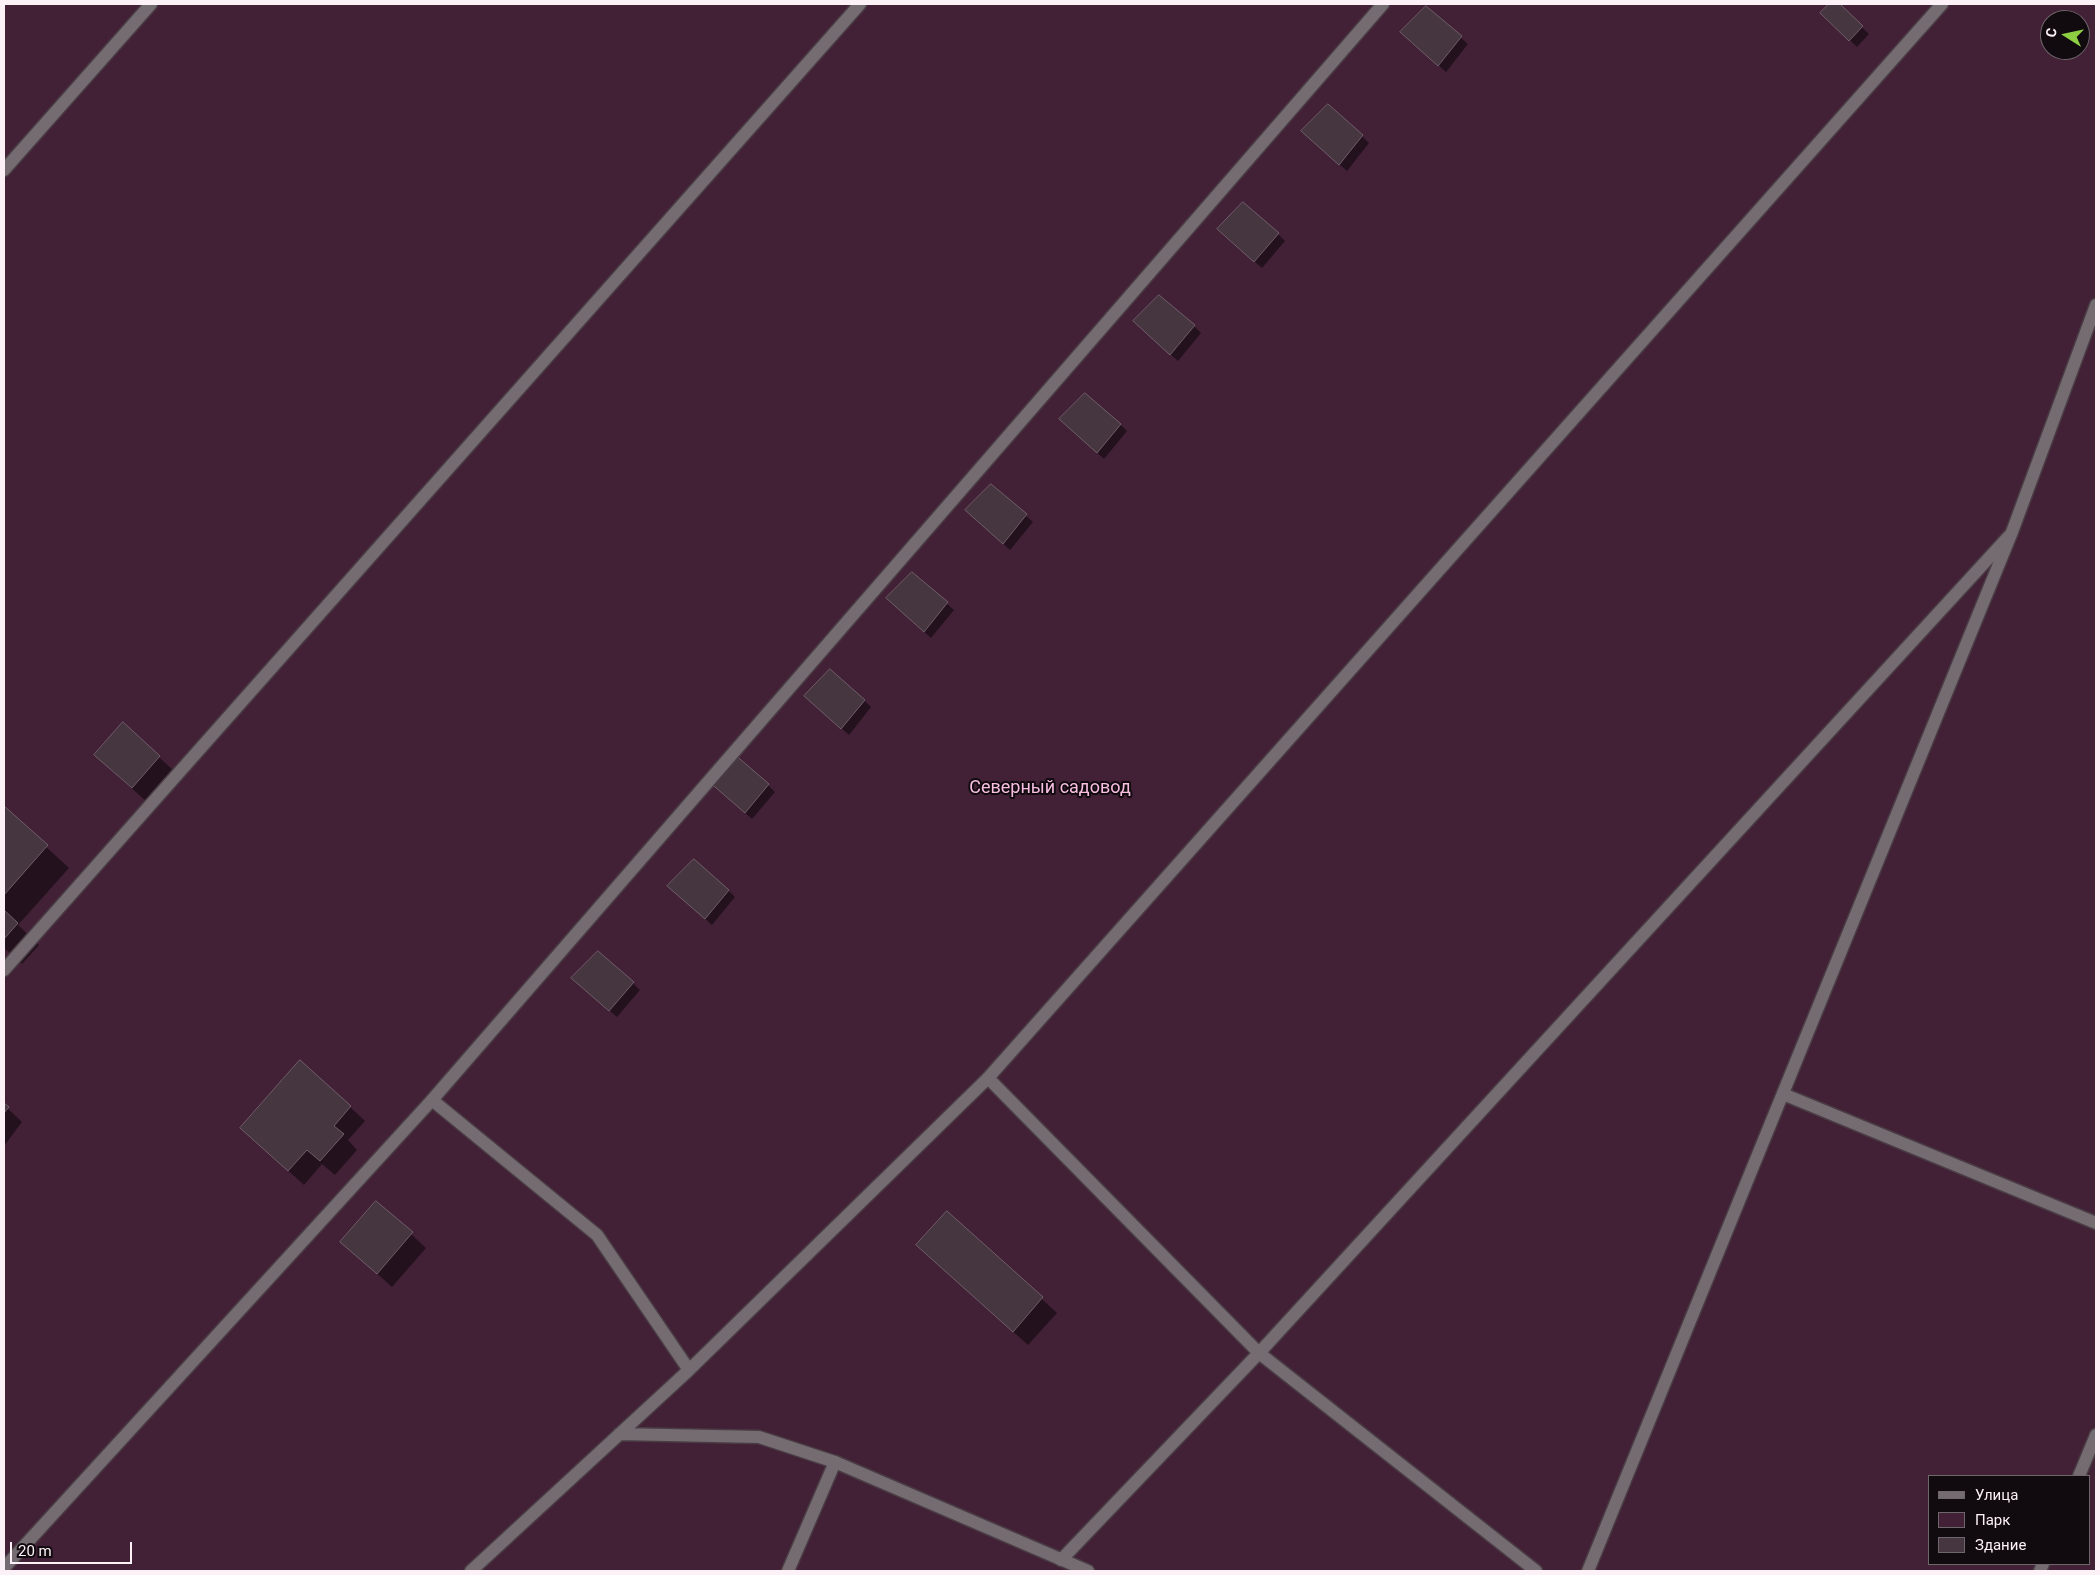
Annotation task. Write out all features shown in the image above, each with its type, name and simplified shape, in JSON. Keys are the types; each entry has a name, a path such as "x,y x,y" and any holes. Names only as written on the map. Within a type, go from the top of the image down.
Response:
{"street":[{"path":"4,170 151,4"},
{"path":"4,970 860,4"},
{"path":"4,1568 432,1100 1383,4"},
{"path":"472,1571 689,1370 988,1078 1942,4"},
{"path":"1588,1571 2012,532 2096,305"},
{"path":"1061,1560 1259,1353 2012,532"},
{"path":"988,1078 1259,1353 1536,1571"},
{"path":"1783,1094 2096,1223"},
{"path":"432,1100 597,1235 689,1370"},
{"path":"619,1434 759,1437 835,1462 1088,1571"},
{"path":"2079,1475 2096,1435"},
{"path":"788,1571 835,1462"}],"green space":[{"name":"Северный садовод","path":"4,4 2096,4 2096,1571 4,1571"}],"building":[{"path":"1829,4 1840,4 1863,26 1849,41 1820,13"},
{"path":"1426,6 1462,36 1438,66 1400,32"},
{"path":"1328,104 1363,135 1339,165 1301,131"},
{"path":"1243,202 1279,233 1254,262 1217,229"},
{"path":"1159,295 1195,325 1170,355 1133,321"},
{"path":"1085,393 1121,424 1097,453 1059,419"},
{"path":"991,484 1027,514 1003,544 965,510"},
{"path":"912,572 948,602 924,632 886,598"},
{"path":"830,669 865,700 841,729 804,696"},
{"path":"123,722 160,756 132,788 94,755"},
{"path":"733,753 769,784 745,813 707,780"},
{"path":"4,806 48,845 4,895"},
{"path":"694,859 729,890 705,919 667,886"},
{"path":"4,910 18,923 4,939"},
{"path":"598,951 634,982 609,1011 571,978"},
{"path":"300,1060 351,1106 334,1126 344,1134 320,1161 307,1150 288,1171 240,1128"},
{"path":"4,1103 9,1107 4,1113"},
{"path":"376,1201 413,1232 377,1274 340,1242"},
{"path":"947,1211 1043,1297 1013,1332 916,1245"}]}
